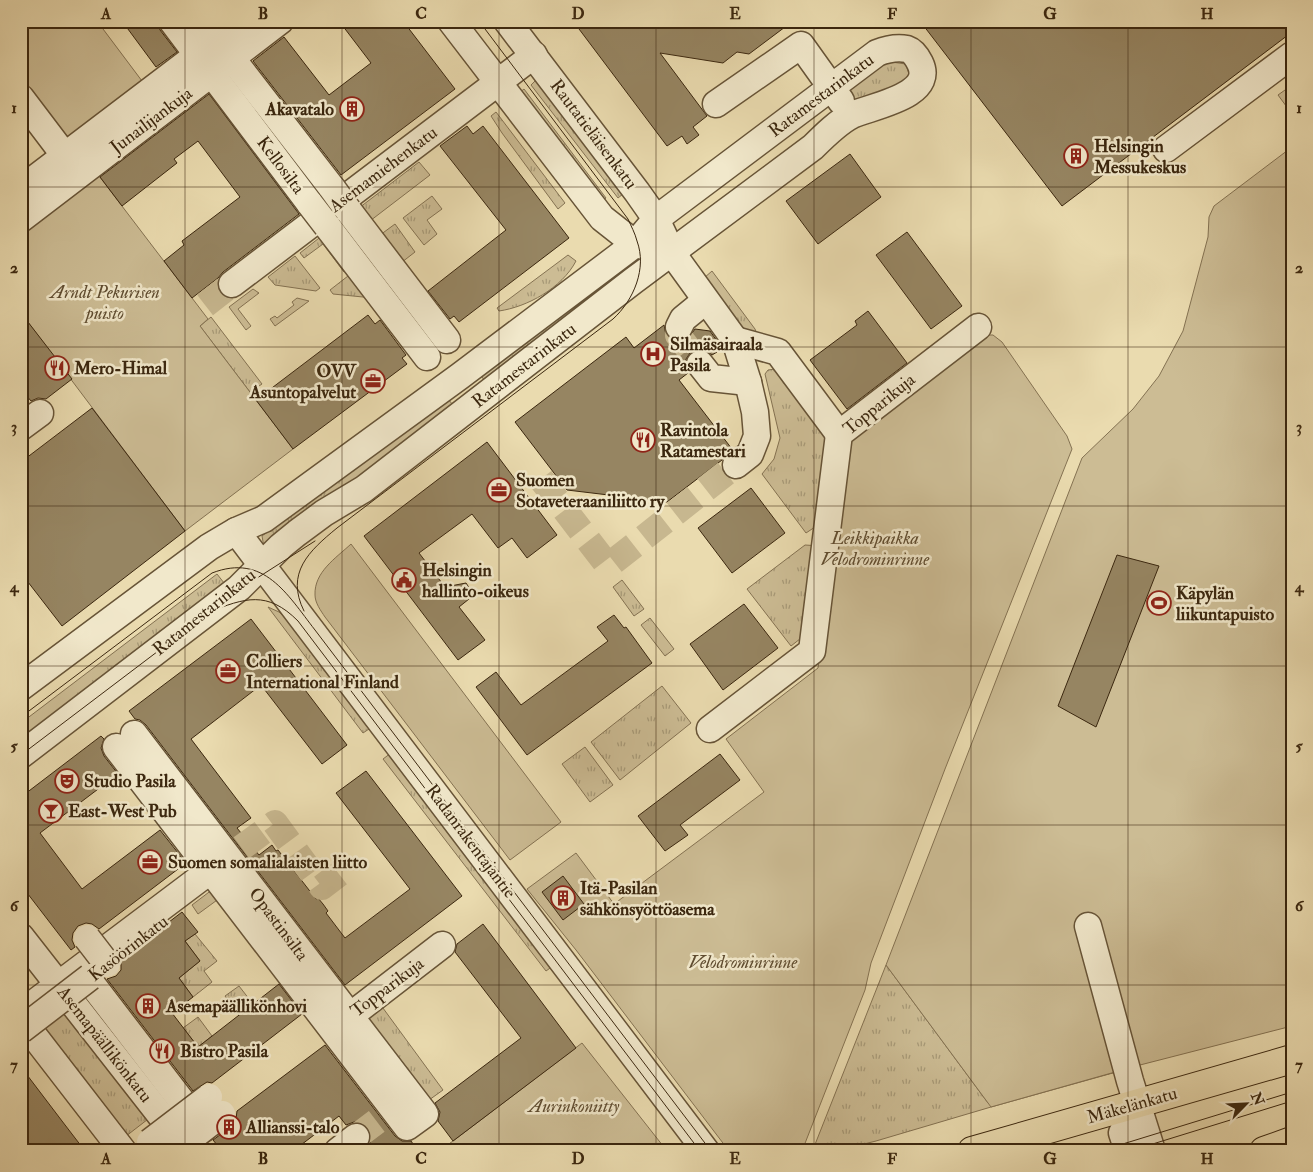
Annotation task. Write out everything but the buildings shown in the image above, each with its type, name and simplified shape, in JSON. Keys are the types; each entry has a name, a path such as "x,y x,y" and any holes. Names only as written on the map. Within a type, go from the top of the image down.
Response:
{"main road":[{"name":"Mäkelänkatu","path":"972,1151 1292,1059"},
{"path":"1264,1151 1292,1141"}],"street":[{"name":"Kellosilta","path":"172,21 212,50 332,188 447,340"},
{"name":"Junailijankuja","path":"21,219 212,50 242,21"},
{"name":"Junailijankuja","path":"21,189 212,50 280,21"},
{"path":"451,21 602,218 635,244 672,253"},
{"name":"Rautatieläisenkatu","path":"508,21 656,219 672,253 735,340 755,412 757,436 750,454 736,465"},
{"path":"716,104 801,45 852,116"},
{"name":"Ratamestarinkatu","path":"21,687 189,561 236,531 264,519 431,397 635,244 656,219 877,53 886,49 898,48 910,50 917,56 923,74 917,86 908,93 886,104 852,116 364,489 324,512 281,546 239,588 21,755"},
{"name":"Kellosilta","path":"212,50 310,204 426,356"},
{"name":"Asemamiehenkatu","path":"232,284 534,55"},
{"path":"1166,149 1292,55"},
{"path":"21,98 65,156"},
{"path":"737,158 759,188"},
{"path":"600,271 606,257 607,242 602,218"},
{"path":"679,327 683,319 705,300"},
{"name":"Topparikuja","path":"710,729 812,651 839,434 978,327"},
{"path":"735,340 778,352 839,434"},
{"path":"700,364 711,378 748,382"},
{"name":"Radanrakentajantie","path":"236,531 706,1151"},
{"name":"Opastinsilta","path":"137,754 181,832 339,1020 404,1116"},
{"name":"Kasöörinkatu","path":"21,1013 59,985 100,950 218,875"},
{"path":"1088,926 1137,1104 1152,1151"},
{"name":"Asemapäällikönkatu","path":"21,937 188,1151"},
{"name":"Topparikuja","path":"339,1020 442,946"},
{"path":"100,950 206,1113"},
{"name":"Kasöörinkatu","path":"21,1030 100,950"},
{"path":"21,1019 123,1151"},
{"path":"1128,1151 1122,1133 1137,1104"},
{"path":"148,1148 206,1113"},
{"path":"174,1151 206,1113"}],"green space":[{"path":"21,21 97,21 145,85 67,143 21,82"},
{"path":"891,62 906,64 909,74 904,83 858,100 852,98 848,87 880,66"},
{"path":"536,80 623,194 618,198 531,85"},
{"path":"1292,85 1292,114 1278,95"},
{"path":"524,89 606,198 601,202 519,93"},
{"path":"496,112 565,203 558,209 491,116"},
{"name":"Käpylän liikuntapuisto","path":"1292,147 1292,1026 1140,1065 991,1107 886,965 1082,458 1133,409 1159,376 1183,331 1208,237 1209,217 1214,206"},
{"path":"419,162 430,175 366,224 355,211"},
{"name":"Arndt Pekurisen puisto","path":"93,168 208,319 200,326 293,449 185,531 21,313 21,223"},
{"path":"432,196 442,209 427,220 437,234 424,245 403,218"},
{"path":"395,224 415,252 397,266 376,238"},
{"path":"328,231 354,265 344,272 323,244 304,258 300,253"},
{"path":"568,255 576,261 570,271 553,288 532,301 499,311 497,308"},
{"path":"295,256 320,288 316,291 275,285 268,277"},
{"path":"357,269 373,298 333,294 330,290"},
{"path":"712,271 757,334 745,332 704,278"},
{"path":"253,289 259,293 238,309 251,326 246,330 229,307"},
{"path":"587,293 594,302 486,383 480,374"},
{"path":"297,298 309,301 275,326 270,319 275,316 277,318 294,305 292,302"},
{"path":"211,317 262,384 250,392 200,326"},
{"name":"Velodrominrinne","path":"986,335 993,335 1002,342 1067,436 1072,449 945,769 871,963 865,990 802,1151 729,1151 576,950 527,889 576,853 614,904 764,792 726,739 818,668 846,438"},
{"path":"775,369 826,432 815,527 806,533 762,474 774,459 780,438 765,374 768,370"},
{"path":"447,398 454,406 264,547 262,536"},
{"path":"351,544 561,822 510,860 318,607 315,595 318,579 327,566"},
{"path":"805,545 821,546 805,635 791,646 747,589"},
{"path":"217,574 228,588 21,746 21,723"},
{"path":"622,580 644,609 634,616 613,587"},
{"path":"268,607 279,612 288,620 372,727 363,733"},
{"path":"650,618 674,649 665,656 641,625"},
{"path":"662,686 691,723 620,780 591,742"},
{"path":"585,747 613,785 590,802 562,764"},
{"path":"391,753 553,966 546,971 383,759"},
{"path":"217,886 224,895 198,914 192,905"},
{"path":"195,934 217,961 204,971 212,982 193,997 179,978 200,961 185,941"},
{"path":"886,965 988,1103 1120,1071 876,1141 836,1151 816,1151 814,1147"},
{"path":"239,986 253,1004 239,1015 225,996"},
{"path":"380,1004 443,1090 429,1100 365,1015"},
{"path":"66,1005 152,1116 121,1140 36,1029"},
{"path":"198,1017 212,1036 198,1047 183,1028"},
{"name":"Aurinkoniitty","path":"582,1043 667,1151 439,1151 453,1141"}],"tunnel":[{"path":"205,305 232,284"},
{"path":"679,327 678,335 700,364"},
{"path":"541,479 608,566 736,465"},
{"path":"210,871 275,823 322,887 339,874"},
{"path":"356,1137 389,1112"}],"tram line":[{"path":"304,611 297,585 299,574 309,554 317,545 613,319 627,303 637,283 640,251 628,219 479,21"},
{"path":"21,755 240,589 315,541"},
{"path":"21,717 212,573 230,568 246,568 272,580 305,616 711,1151"},
{"path":"209,612 234,603 255,600 266,601 287,611 298,621 700,1151"},
{"path":"1100,1151 1292,1092"},
{"path":"1130,1151 1292,1101"}],"place":[{"name":"Akavatalo","path":"352,109"},
{"name":"Helsingin Messukeskus","path":"1076,156"},
{"name":"Silmäsairaala Pasila","path":"653,354"},
{"name":"Mero-Himal","path":"57,368"},
{"name":"OVV Asuntopalvelut","path":"373,381"},
{"name":"Ravintola Ratamestari","path":"643,440"},
{"name":"Suomen Sotaveteraaniliitto ry","path":"499,490"},
{"name":"Helsingin hallinto-oikeus","path":"404,580"},
{"name":"Käpylän liikuntapuisto","path":"1159,603"},
{"name":"Colliers International Finland","path":"228,671"},
{"name":"Studio Pasila","path":"67,781"},
{"name":"East-West Pub","path":"51,811"},
{"name":"Suomen somalialaisten liitto","path":"150,862"},
{"name":"Itä-Pasilan sähkönsyöttöasema","path":"563,898"},
{"name":"Asemapäällikönhovi","path":"148,1006"},
{"name":"Bistro Pasila","path":"162,1051"},
{"name":"Allianssi-talo","path":"229,1127"}],"park label":[{"name":"Leikkipaikka Velodrominrinne","path":"875,548"}]}
